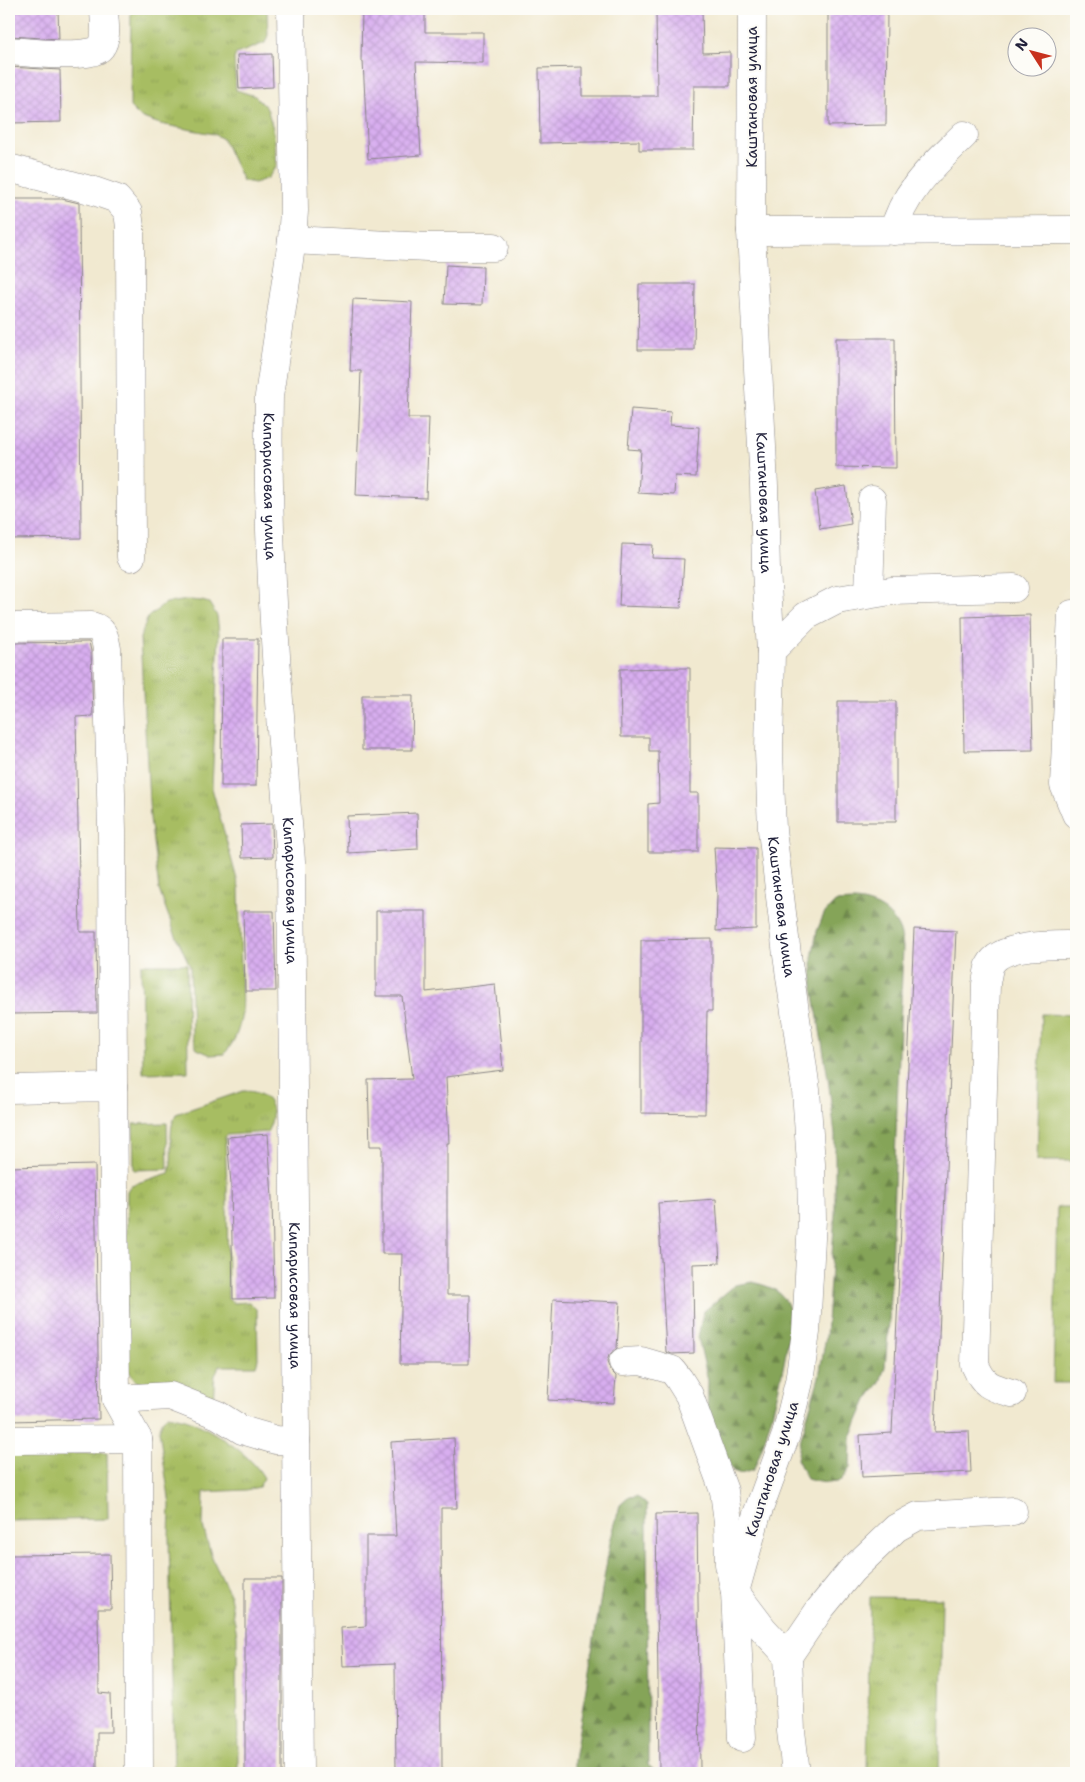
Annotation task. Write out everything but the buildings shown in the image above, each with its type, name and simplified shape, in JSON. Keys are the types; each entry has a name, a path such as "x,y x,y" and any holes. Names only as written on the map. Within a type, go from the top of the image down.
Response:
{"street":[{"path":"9,51 81,55 97,51 101,47 105,34 104,9"},
{"name":"Кипарисовая улица","path":"291,9 294,211 292,240 269,396 269,501 278,697 291,861 299,1773"},
{"name":"Каштановая улица","path":"736,1592 756,1517 786,1435 799,1382 806,1332 812,1220 811,1164 806,1090 786,955 772,830 769,752 771,651 751,231 752,9"},
{"path":"894,231 897,218 911,192 964,135"},
{"path":"9,168 117,199 128,212 130,227 131,557"},
{"path":"751,231 1076,230"},
{"path":"292,240 494,247"},
{"path":"869,594 872,500"},
{"path":"771,651 806,616 836,600 891,591 1014,588"},
{"path":"1072,614 1064,785 1076,814"},
{"path":"9,627 98,627 103,632 108,649 112,830 116,1400 138,1439 139,1773"},
{"path":"1012,1393 990,1387 980,1377 975,1365 986,984 990,965 997,956 1033,945 1068,945"},
{"path":"9,1089 113,1087"},
{"path":"623,1362 641,1361 672,1370 689,1395 724,1490 728,1522 729,1564 736,1592 742,1738"},
{"path":"116,1400 170,1396 218,1415 242,1430 276,1440 296,1441"},
{"path":"9,1440 138,1439"},
{"path":"796,1773 791,1732 788,1656 820,1609 851,1571 896,1528 918,1516 1013,1511"},
{"path":"736,1592 762,1630 788,1656"}],"green space":[{"path":"131,9 267,9 268,35 265,43 236,54 234,59 236,90 255,96 267,108 274,132 277,165 268,178 255,183 243,181 223,139 214,134 160,124 140,117 130,107"},
{"path":"190,600 209,603 217,616 219,633 212,788 239,887 242,1013 236,1035 228,1049 224,1054 211,1055 197,1049 192,1036 190,966 174,931 159,890 150,818 140,638 148,617 166,603"},
{"path":"854,901 874,905 890,916 899,929 903,947 889,1323 885,1367 880,1382 867,1400 851,1437 850,1468 841,1481 824,1483 807,1479 797,1459 801,1438 819,1377 826,1336 835,1214 835,1135 828,1078 813,989 812,958 817,931 824,914 835,902"},
{"path":"141,964 187,964 188,1072 143,1073"},
{"path":"1041,1014 1076,1015 1076,1161 1037,1161"},
{"path":"243,1091 265,1097 272,1109 271,1124 267,1132 227,1135 225,1137 228,1299 234,1303 249,1302 257,1310 258,1359 256,1366 219,1366 215,1375 213,1401 137,1382 125,1367 127,1191 131,1185 169,1173 171,1166 171,1135 176,1114"},
{"path":"167,1123 168,1169 134,1170 133,1124"},
{"path":"1057,1207 1076,1207 1076,1383 1053,1383"},
{"path":"752,1282 778,1292 788,1306 790,1318 779,1388 765,1438 753,1470 741,1474 733,1471 724,1457 707,1415 708,1381 698,1337 703,1312 735,1285"},
{"path":"168,1415 183,1418 211,1431 242,1452 264,1478 259,1487 246,1490 204,1492 203,1527 212,1558 230,1595 237,1635 238,1773 174,1773 170,1505 159,1430 163,1419"},
{"path":"107,1453 108,1519 9,1521 9,1454"},
{"path":"637,1496 647,1505 648,1765 658,1773 574,1773 574,1760 610,1542 620,1505 629,1497"},
{"path":"870,1597 942,1598 939,1773 867,1773"}]}
